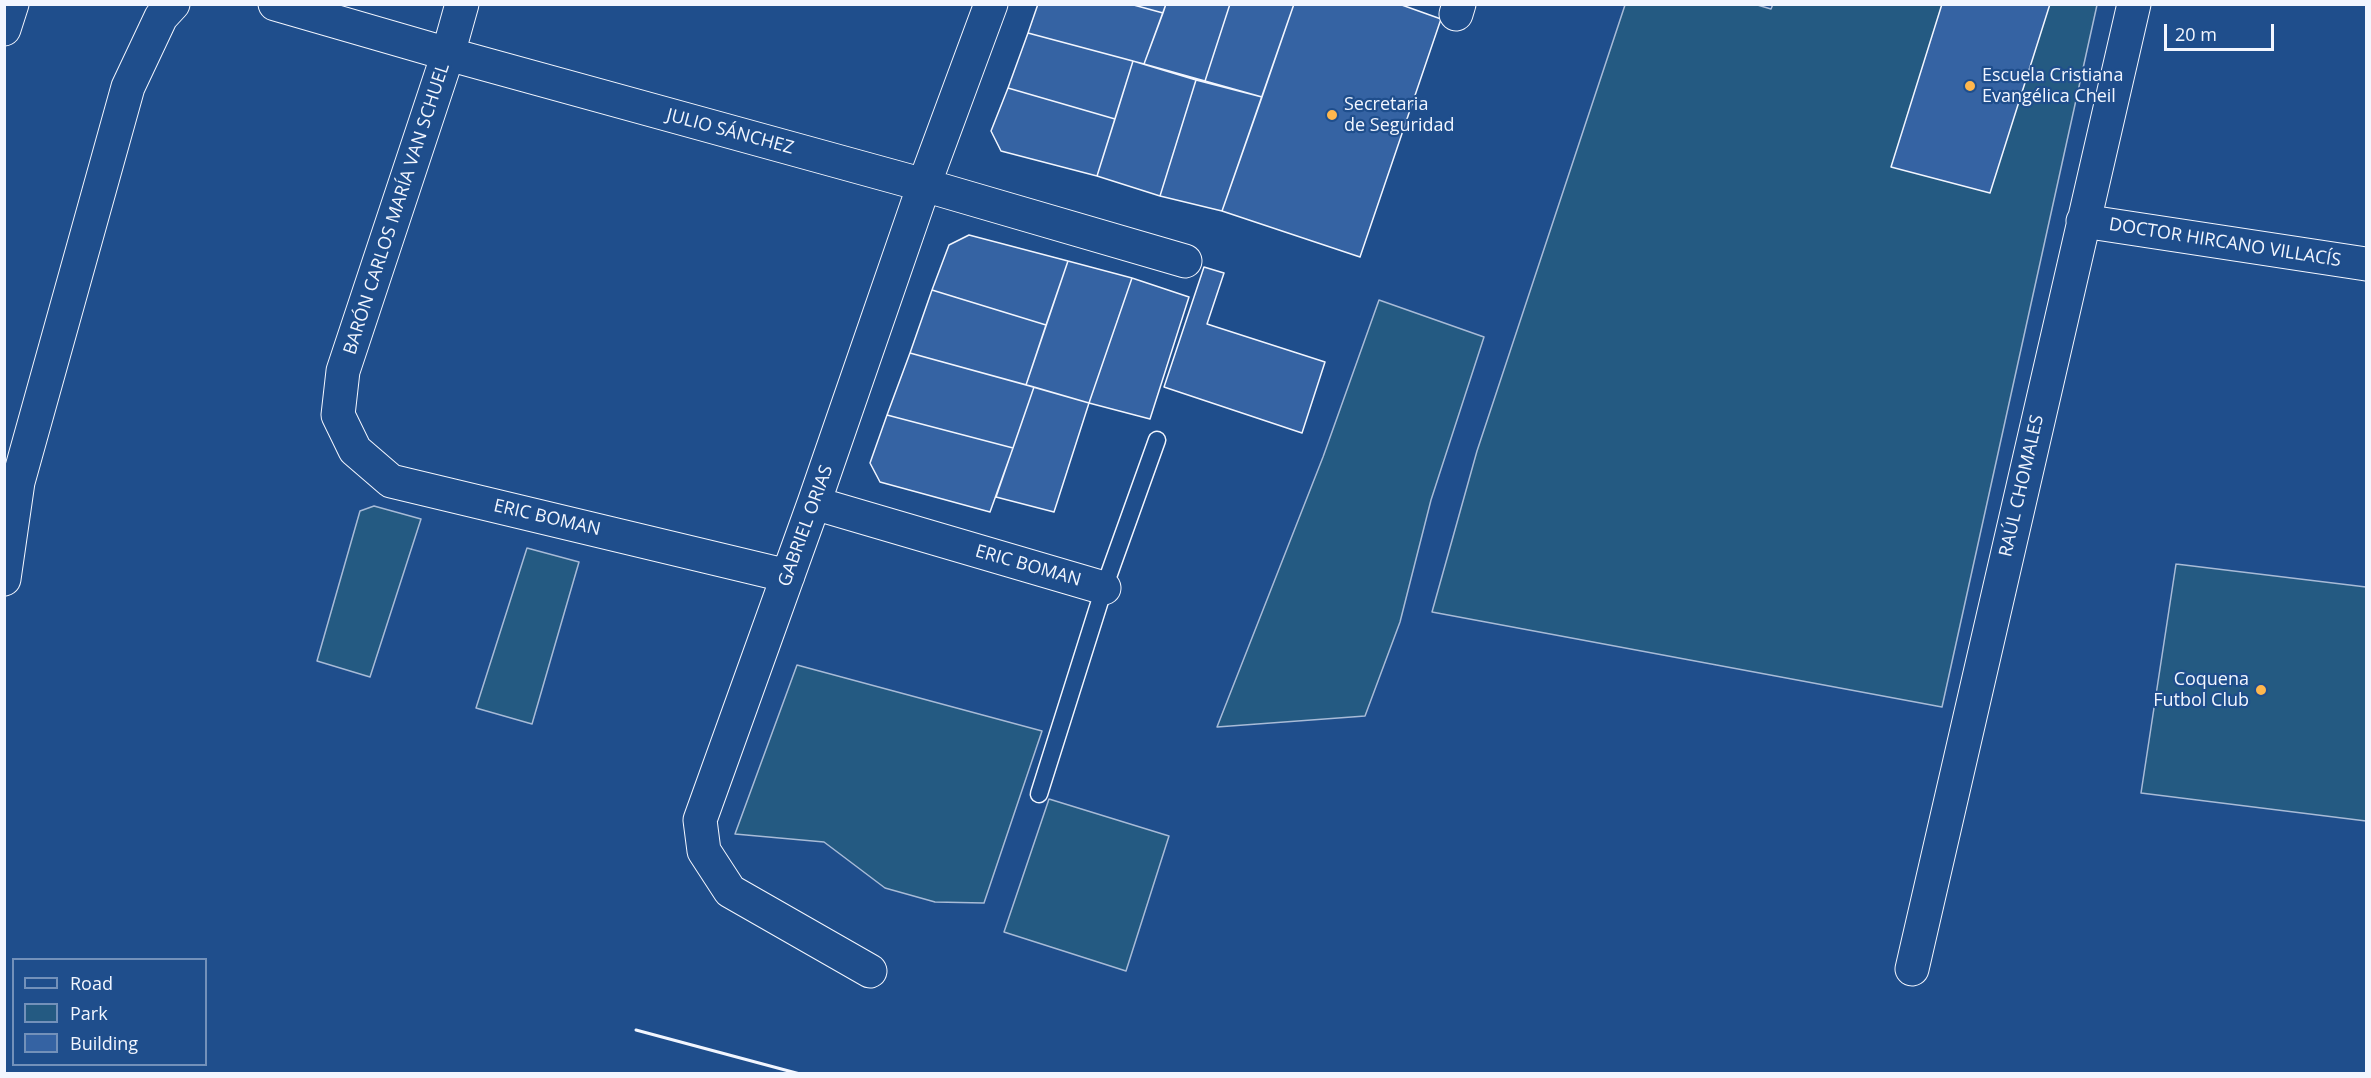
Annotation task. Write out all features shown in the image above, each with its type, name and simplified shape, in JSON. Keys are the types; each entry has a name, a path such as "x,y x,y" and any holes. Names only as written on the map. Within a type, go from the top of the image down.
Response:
{"street":[{"path":"4,29 12,4"},
{"path":"4,579 18,482 128,87 161,17 173,4"},
{"name":"JULIO SÁNCHEZ","path":"275,4 447,54 924,185 1185,261"},
{"name":"BARÓN CARLOS MARÍA VAN SCHUEL","path":"338,415 343,371 462,4"},
{"name":"GABRIEL ORIAS","path":"870,971 730,891 704,851 700,820 814,503 924,185 991,4"},
{"name":"RAÚL CHOMALES","path":"1912,969 2134,4"},
{"name":"DOCTOR HIRCANO VILLACÍS","path":"2083,221 2367,264"},
{"name":"ERIC BOMAN","path":"338,415 355,450 391,481 788,576"},
{"path":"4,453 18,482"},
{"name":"ERIC BOMAN","path":"814,503 1104,588"}],"lane":[{"path":"1039,794 1104,588 1157,440"}],"green space":[{"path":"1754,4 1771,9 1773,4 2097,5 1942,707 1432,612 1477,451 1625,5"},
{"path":"1379,300 1484,337 1431,500 1400,622 1365,716 1217,727 1323,457"},
{"path":"374,506 421,519 370,677 317,661 360,511"},
{"path":"527,548 579,562 532,724 476,708"},
{"name":"Coquena Futbol Club","path":"2176,564 2366,587 2366,821 2141,793"},
{"path":"797,665 1042,731 984,903 935,902 885,888 824,842 735,834"},
{"path":"1049,799 1169,836 1126,971 1004,932"}],"building":[{"path":"1038,4 1130,4 1163,13 1144,64 1028,33"},
{"path":"1130,4 1166,4 1163,13"},
{"path":"1166,4 1230,4 1205,81 1144,64"},
{"path":"1230,4 1294,4 1262,97 1205,81"},
{"name":"Secretaria de Seguridad","path":"1294,4 1399,4 1441,19 1360,257 1222,211"},
{"name":"Escuela Cristiana Evangélica Cheil","path":"1942,4 2050,4 1990,193 1891,167"},
{"path":"1028,33 1133,61 1115,119 1008,88"},
{"path":"1133,61 1196,80 1160,196 1097,176"},
{"path":"1196,80 1262,97 1222,211 1160,196"},
{"path":"1008,88 1115,119 1097,176 1001,151 991,131"},
{"path":"969,235 1068,261 1046,325 932,290 949,245"},
{"path":"1068,261 1132,278 1089,403 1026,385"},
{"path":"1204,267 1224,273 1207,324 1325,362 1302,433 1164,387"},
{"path":"1132,278 1189,297 1150,419 1089,403"},
{"path":"932,290 1046,325 1026,385 910,353"},
{"path":"910,353 1034,387 1013,448 887,415"},
{"path":"1034,387 1089,403 1054,512 996,497"},
{"path":"887,415 1013,448 990,512 880,482 870,463"}],"wall":[{"path":"636,1030 800,1074"}],"place":[{"name":"Escuela Cristiana Evangélica Cheil","path":"1970,86"},
{"name":"Secretaria de Seguridad","path":"1332,115"},
{"name":"Coquena Futbol Club","path":"2261,690"}]}
